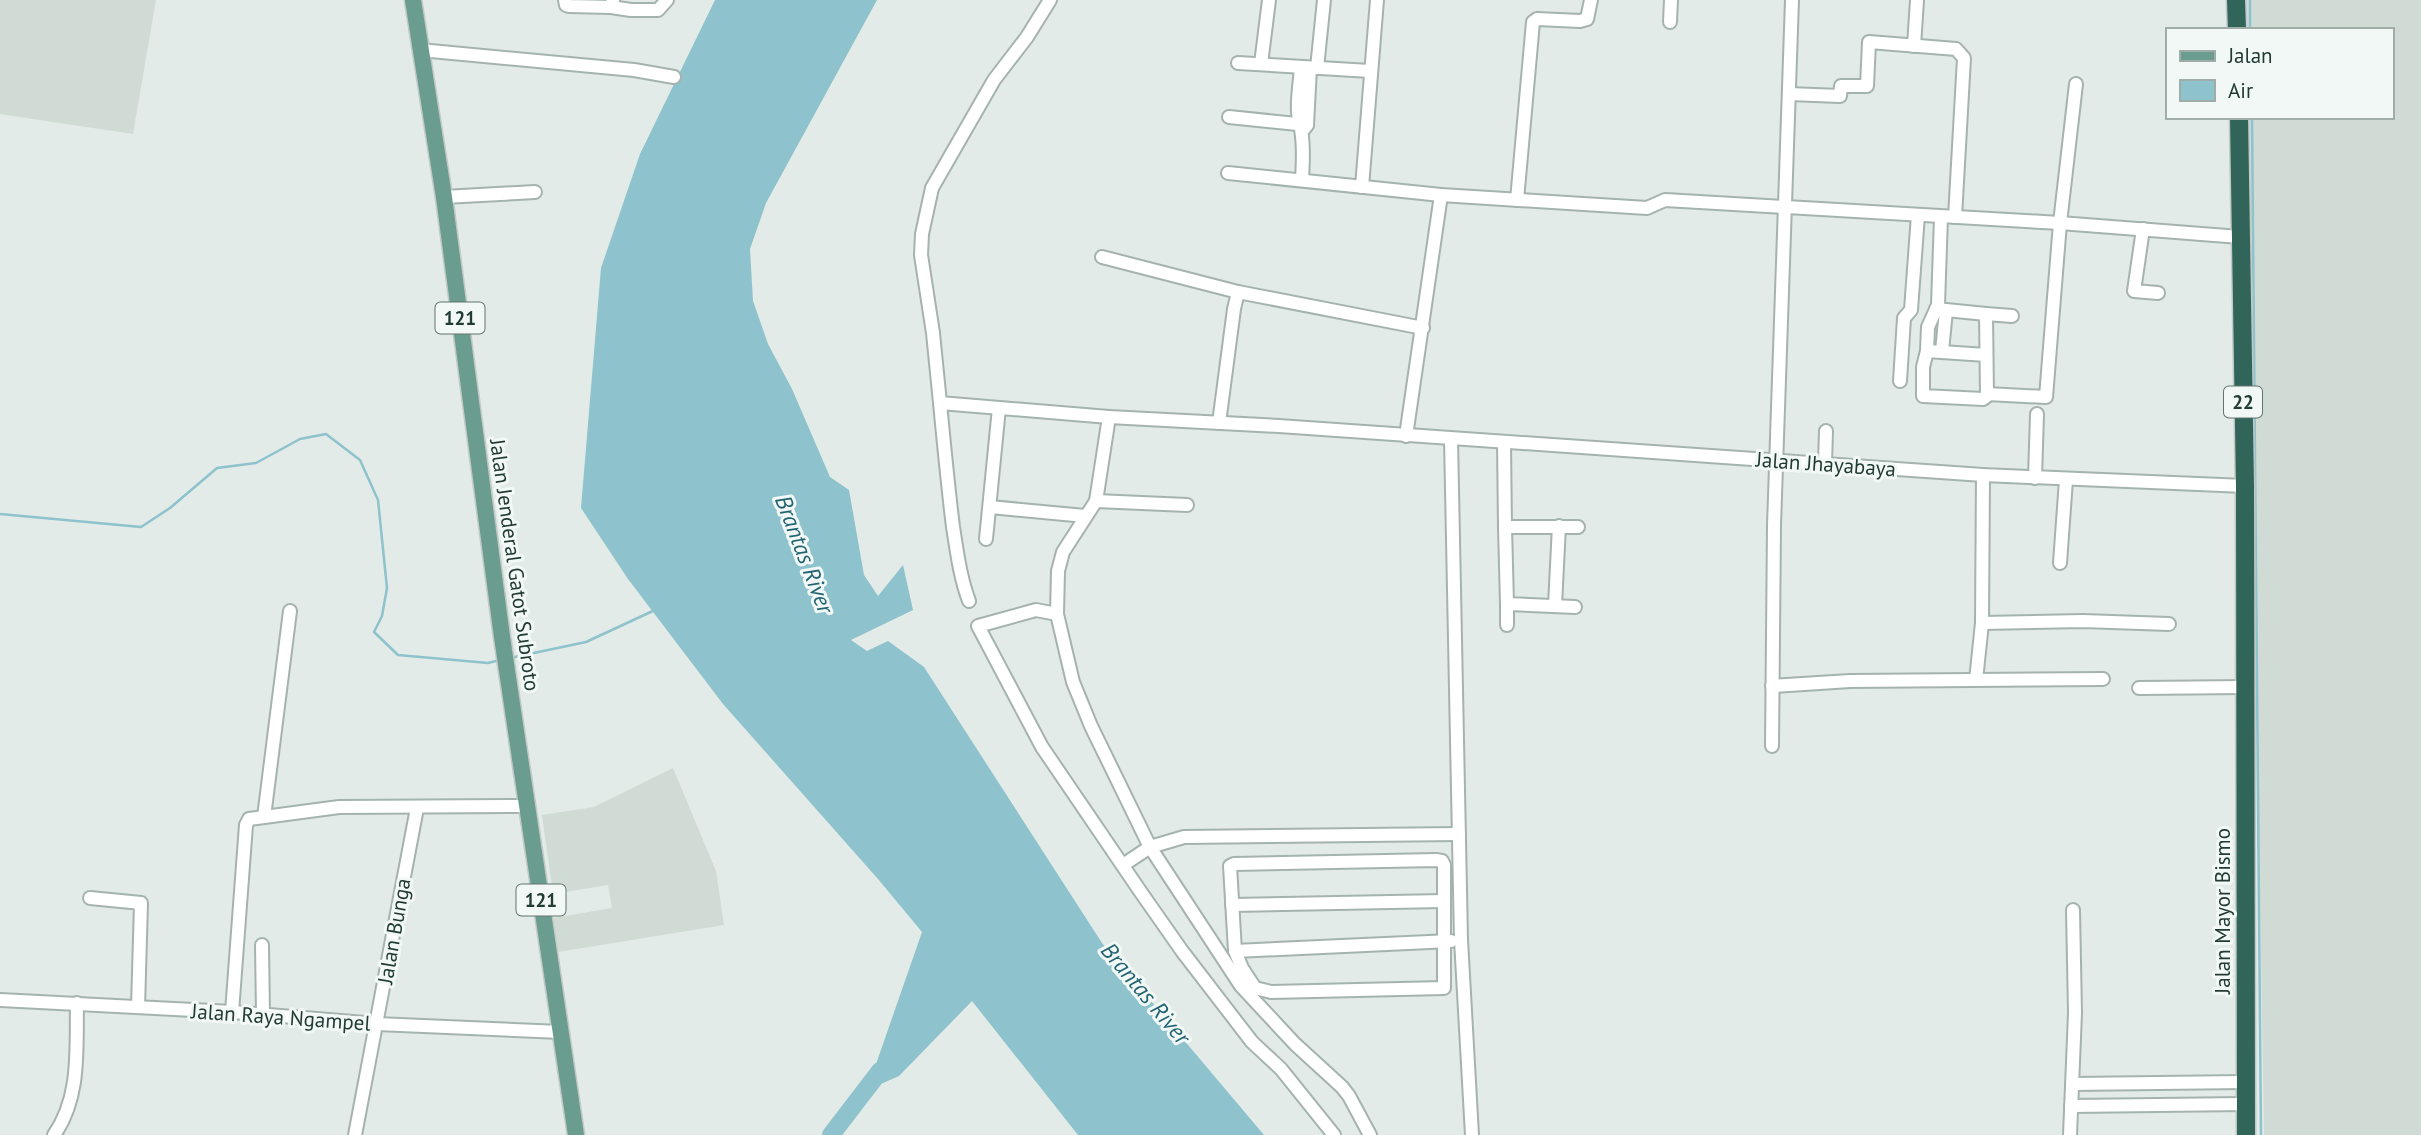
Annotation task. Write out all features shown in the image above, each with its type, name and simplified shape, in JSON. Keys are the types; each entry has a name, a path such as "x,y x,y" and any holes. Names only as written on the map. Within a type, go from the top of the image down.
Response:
{"highway":[{"path":"2236,0 2237,28"},
{"name":"22","path":"2239,119 2245,486 2245,687"},
{"name":"Jalan Mayor Bismo","path":"2245,687 2246,1135"}],"main road":[{"name":"Jalan Jenderal Gatot Subroto","path":"413,0 444,197 502,637 576,1135"}],"street":[{"path":"565,0 569,6 612,4 648,12 658,10 667,0"},
{"path":"969,601 962,583 946,476 935,347 921,255 922,234 932,188 993,79 1027,37 1050,0"},
{"path":"1261,64 1269,0"},
{"path":"1303,178 1303,127 1309,68 1324,0"},
{"path":"1362,187 1377,0"},
{"path":"1517,200 1533,22 1537,19 1587,19 1591,0"},
{"path":"1670,22 1671,0"},
{"path":"1772,746 1776,460 1792,0"},
{"path":"1914,46 1917,0"},
{"path":"1789,94 1840,96 1841,86 1867,86 1868,41 1956,49 1964,58 1955,217"},
{"path":"420,50 634,70 674,77"},
{"path":"1238,63 1370,71"},
{"path":"1987,394 2046,397 2060,223 2076,84"},
{"path":"1229,117 1303,127"},
{"path":"1228,171 1441,195 1649,209 1664,200 2060,223 2241,237"},
{"path":"444,197 535,192"},
{"path":"1406,436 1441,195"},
{"path":"1900,381 1904,318 1911,310 1918,215"},
{"path":"1941,217 1942,351"},
{"path":"2143,229 2134,291 2158,293"},
{"path":"1102,257 1238,292 1423,328"},
{"path":"1219,424 1238,292"},
{"path":"1941,310 2012,316"},
{"path":"1941,310 1928,327 1923,396 1983,399 1987,394 1986,314"},
{"path":"1927,351 1986,355"},
{"name":"Jalan Jhayabaya","path":"940,403 1109,417 1983,475 2245,486"},
{"path":"986,539 999,408"},
{"path":"2035,478 2037,414"},
{"path":"1109,417 1096,500 1061,559 1058,571 1057,614 1073,682 1091,726 1150,847 1241,986 1295,1044 1342,1087 1370,1135"},
{"path":"1825,463 1826,431"},
{"path":"1451,439 1461,940 1472,1135"},
{"path":"1504,442 1507,625"},
{"path":"1976,680 1982,623 1983,475"},
{"path":"2060,563 2066,480"},
{"path":"1096,500 1187,505"},
{"path":"990,507 1085,516"},
{"path":"1555,606 1559,526"},
{"path":"1505,527 1578,527"},
{"path":"1507,604 1575,607"},
{"path":"1057,614 1036,610 978,626 1042,747 1182,951 1252,1042 1281,1069 1334,1135"},
{"path":"264,817 290,611"},
{"path":"1982,623 2083,621 2169,624"},
{"path":"1772,686 1850,681 2103,679"},
{"path":"2139,688 2245,687"},
{"path":"232,1012 248,819 340,807 528,806"},
{"name":"Jalan Bunga","path":"355,1135 416,808"},
{"path":"1123,865 1150,847 1184,836 1460,834"},
{"path":"1440,860 1444,865 1444,901 1445,986 1442,989 1261,991 1249,981 1235,951 1229,871 1234,863 1440,860"},
{"path":"90,898 141,903 138,1007"},
{"path":"1231,905 1444,901"},
{"path":"2070,1135 2075,1013 2073,910"},
{"path":"1235,951 1461,940"},
{"path":"262,945 263,1014"},
{"name":"Jalan Raya Ngampel","path":"0,1000 232,1012 377,1024 561,1032"},
{"path":"54,1135 65,1119 72,1098 77,1003"},
{"path":"2072,1084 2245,1082"},
{"path":"2071,1106 2245,1104"}],"shaded area":[{"path":"0,0 156,0 133,134 0,114"},
{"path":"2245,0 2421,0 2421,1135 2264,1135 2247,119 2393,119 2393,28 2246,28"},
{"path":"673,768 716,871 724,925 558,952 553,918 612,908 608,885 553,894 542,815 594,807"}],"water":[{"name":"Brantas River","path":"715,0 877,0 766,203 750,249 753,301 768,344 792,389 830,477 849,490 864,575 878,596 903,565 913,610 851,640 867,651 888,641 924,667 1102,943 1264,1135 1078,1135 972,1001 899,1076 867,1090 922,932 723,704 628,579 581,508 601,268 640,154"}],"waterway":[{"path":"2250,0 2250,28"},
{"path":"2252,119 2261,1135"},
{"path":"0,514 141,527 170,508 217,468 256,463 300,439 326,434 360,460 378,500 387,588 382,616 374,632 398,655 488,663 500,660"},
{"path":"510,658 586,642 655,610"},
{"path":"831,1135 880,1071"}]}
